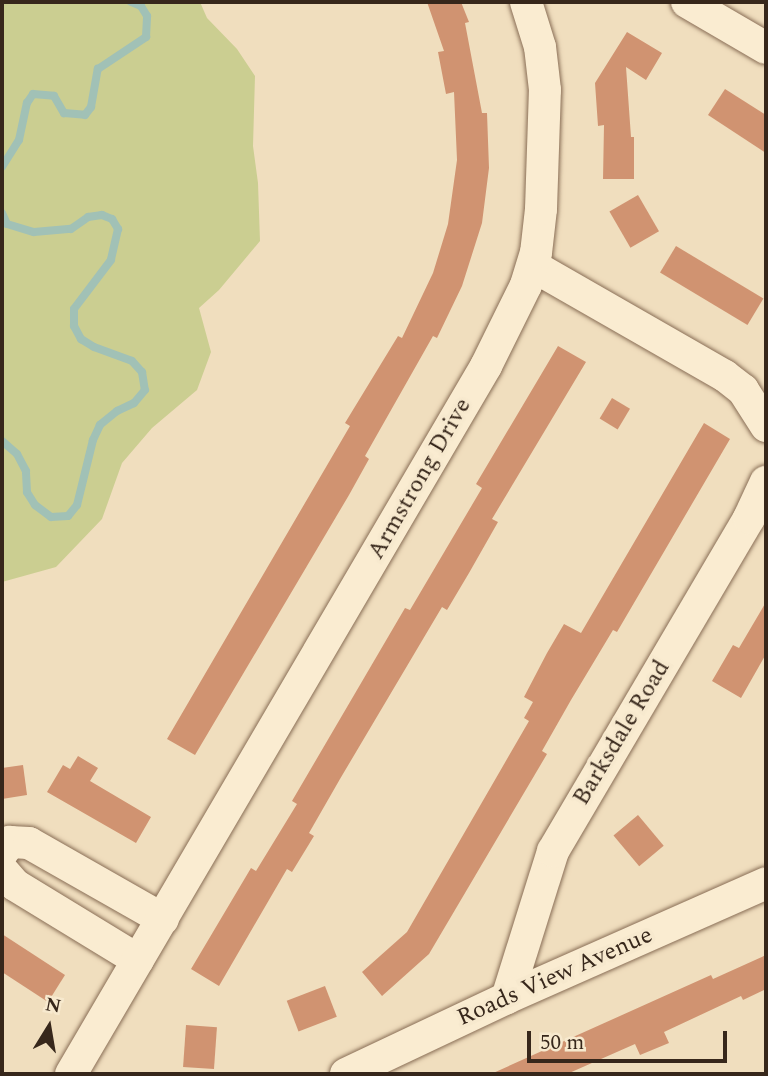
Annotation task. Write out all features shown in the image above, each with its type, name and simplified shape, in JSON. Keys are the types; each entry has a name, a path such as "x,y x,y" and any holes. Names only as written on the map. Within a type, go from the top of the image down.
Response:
{"street":[{"name":"Armstrong Drive","path":"71,1074 486,366 520,300 533,266 541,209 545,90 540,47 526,2"},
{"path":"687,2 766,48"},
{"path":"533,266 725,376 743,390 766,426"},
{"name":"Barksdale Road","path":"508,998 553,851 749,518 766,482"},
{"path":"2,853 10,842 29,843 163,919"},
{"path":"2,870 15,885 138,960"},
{"name":"Roads View Avenue","path":"346,1074 508,998 766,883"}],"green space":[{"path":"2,2 200,2 207,18 237,49 255,76 253,146 258,183 260,241 219,290 199,308 211,352 197,390 152,428 122,463 102,519 56,567 2,582"}],"building":[{"path":"427,2 461,2 469,22 465,23 482,113 487,113 489,168 482,223 462,286 437,338 433,336 365,456 369,459 349,495 195,755 167,739 350,426 345,423 398,336 402,338 433,273 448,224 457,160 454,92 446,94 438,52 444,51"},
{"path":"627,32 662,53 646,80 626,67 631,137 634,137 634,179 603,179 604,125 598,126 595,83"},
{"path":"725,89 766,115 766,153 708,115"},
{"path":"638,195 659,231 630,248 609,212"},
{"path":"676,246 763,299 747,325 660,273"},
{"path":"558,346 586,362 492,519 498,522 469,573 447,610 442,607 309,833 314,836 292,872 287,869 219,986 191,969 251,868 256,871 297,804 292,801 405,608 410,610 482,488 476,484"},
{"path":"612,398 630,409 618,429 600,419"},
{"path":"704,423 730,439 617,632 613,630 571,700 542,751 547,754 429,954 382,996 362,972 407,932 529,721 524,718 533,702 524,697 547,653 564,624 581,633"},
{"path":"766,602 766,654 741,698 712,681 733,645 739,648"},
{"path":"78,756 98,768 90,781 151,817 136,843 47,792 63,765 70,769"},
{"path":"23,765 27,795 2,799 2,768"},
{"path":"638,815 664,846 639,866 613,836"},
{"path":"2,934 65,975 48,1002 2,972"},
{"path":"766,955 766,989 743,1000 741,996 664,1032 669,1043 640,1055 635,1044 567,1074 491,1074 711,975 713,979"},
{"path":"325,986 337,1017 299,1032 287,1001"},
{"path":"186,1025 217,1027 214,1069 183,1067"}],"waterway":[{"path":"2,167 19,140 27,103 33,94 54,96 64,113 85,115 91,107 98,69 146,37 147,16 141,6 131,2"},
{"path":"2,213 7,224 34,232 71,229 88,217 102,215 112,219 118,229 111,260 74,309 74,326 81,339 94,347 132,361 142,372 145,390 134,403 117,411 100,425 93,440 77,505 68,516 51,517 35,505 27,492 26,471 17,454 2,441"}]}
